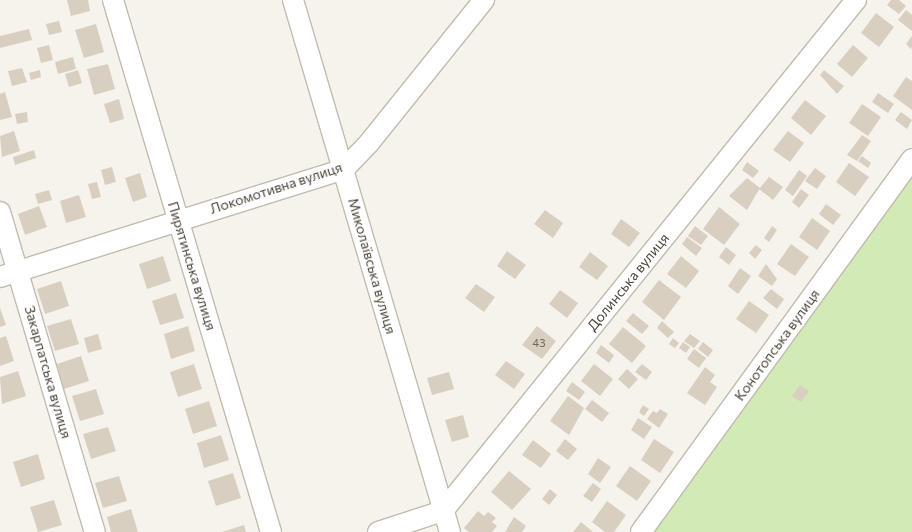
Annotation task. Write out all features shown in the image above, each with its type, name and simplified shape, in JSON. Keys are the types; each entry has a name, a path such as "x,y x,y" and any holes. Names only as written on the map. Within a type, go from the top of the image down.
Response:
{"street":[{"name":"Пирятинська вулиця","path":"113,0 271,532"},
{"name":"Миколаївська вулиця","path":"294,0 450,532"},
{"name":"Локомотивна вулиця","path":"9,274 344,168 369,144 484,0"},
{"name":"Долинська вулиця","path":"443,511 856,0"},
{"name":"Конотопська вулиця","path":"641,532 912,158"},
{"name":"Закарпатська вулиця","path":"0,212 9,274 95,532"},
{"path":"378,532 443,511"}],"green space":[{"path":"912,170 912,532 650,532"}],"building":[{"path":"67,0 88,0 90,11 71,16"},
{"path":"891,0 899,0 906,6 899,14 887,5"},
{"path":"906,10 912,15 912,31 898,20"},
{"path":"876,13 894,27 879,47 861,33"},
{"path":"59,21 62,32 49,35 46,24"},
{"path":"96,24 104,52 84,58 75,30"},
{"path":"29,29 32,40 0,48 0,36"},
{"path":"912,36 912,47 911,49 906,44"},
{"path":"49,45 53,60 41,63 37,48"},
{"path":"853,45 868,58 852,77 837,64"},
{"path":"73,57 76,69 58,74 55,62"},
{"path":"108,64 115,89 94,95 87,69"},
{"path":"22,68 27,82 12,86 8,71"},
{"path":"40,70 41,77 31,80 29,73"},
{"path":"78,70 82,83 69,87 65,74"},
{"path":"824,70 844,86 837,94 820,75"},
{"path":"906,77 912,81 912,110 893,96"},
{"path":"5,92 12,117 0,120 0,94"},
{"path":"878,93 894,104 888,113 872,102"},
{"path":"119,99 124,119 110,123 104,104"},
{"path":"805,100 826,116 811,135 791,118"},
{"path":"862,104 881,117 868,136 849,123"},
{"path":"27,112 28,122 17,124 15,114"},
{"path":"901,112 912,120 907,129 895,120"},
{"path":"14,131 20,151 2,157 0,136"},
{"path":"788,131 804,143 790,162 773,150"},
{"path":"862,135 871,141 857,161 847,155"},
{"path":"34,150 36,158 15,165 13,157"},
{"path":"862,156 871,163 868,168 858,161"},
{"path":"747,162 759,171 753,178 742,170"},
{"path":"849,163 869,177 855,196 836,182"},
{"path":"112,167 116,182 105,185 101,170"},
{"path":"815,168 826,176 817,189 805,181"},
{"path":"799,170 807,176 793,196 785,190"},
{"path":"140,173 147,197 133,202 125,178"},
{"path":"769,177 783,187 773,200 759,189"},
{"path":"747,178 760,188 747,210 729,196"},
{"path":"97,182 101,197 92,199 88,184"},
{"path":"801,189 809,195 799,208 792,202"},
{"path":"49,190 52,200 38,204 35,194"},
{"path":"79,195 86,217 66,223 60,201"},
{"path":"826,204 841,215 833,225 819,214"},
{"path":"39,206 47,227 25,235 18,214"},
{"path":"719,207 740,224 724,245 703,229"},
{"path":"545,210 563,223 553,238 534,224"},
{"path":"812,218 830,231 817,250 799,237"},
{"path":"621,219 640,233 629,247 611,234"},
{"path":"695,226 708,236 701,245 688,236"},
{"path":"772,226 777,230 769,242 764,238"},
{"path":"687,237 702,248 696,256 682,244"},
{"path":"791,244 809,257 795,276 777,264"},
{"path":"756,245 762,250 755,259 749,253"},
{"path":"726,247 736,255 729,265 719,257"},
{"path":"507,251 526,265 515,279 497,266"},
{"path":"590,252 608,266 597,280 579,267"},
{"path":"163,256 171,281 147,289 139,264"},
{"path":"681,256 699,271 686,288 667,274"},
{"path":"766,264 777,279 772,286 758,276"},
{"path":"740,268 751,276 738,294 728,286"},
{"path":"659,280 681,297 664,320 642,302"},
{"path":"61,281 69,306 45,314 37,289"},
{"path":"476,284 495,297 484,312 465,298"},
{"path":"771,289 784,299 777,309 763,298"},
{"path":"560,290 578,303 567,318 549,304"},
{"path":"176,293 184,318 160,325 152,301"},
{"path":"749,301 769,315 756,333 736,319"},
{"path":"0,308 6,325 0,327"},
{"path":"633,313 649,326 642,334 626,321"},
{"path":"71,319 79,344 55,351 47,326"},
{"path":"662,321 674,332 668,338 657,328"},
{"path":"188,326 195,351 171,359 164,334"},
{"path":"537,326 556,341 542,359 522,345"},
{"path":"623,327 646,346 632,363 609,344"},
{"path":"98,334 102,349 88,353 84,338"},
{"path":"690,334 700,341 694,348 684,341"},
{"path":"6,336 14,361 0,366 0,338"},
{"path":"673,338 679,343 675,348 669,344"},
{"path":"683,342 690,347 686,353 679,348"},
{"path":"703,342 713,350 708,357 698,349"},
{"path":"601,345 614,355 609,363 596,353"},
{"path":"694,349 706,358 699,368 687,359"},
{"path":"81,356 89,381 64,389 57,364"},
{"path":"506,361 525,374 514,389 495,375"},
{"path":"194,364 202,389 178,397 170,372"},
{"path":"594,364 613,379 600,396 581,381"},
{"path":"642,364 652,372 646,380 635,372"},
{"path":"705,367 715,375 710,382 717,387 705,405 687,393"},
{"path":"627,369 638,379 629,389 618,379"},
{"path":"18,371 26,396 2,404 0,377"},
{"path":"449,372 454,389 432,395 427,378"},
{"path":"572,382 585,392 579,400 566,391"},
{"path":"800,385 809,391 801,402 792,396"},
{"path":"96,389 104,414 80,421 72,396"},
{"path":"568,396 584,408 569,435 550,421"},
{"path":"592,400 609,413 602,422 585,409"},
{"path":"209,401 217,426 193,434 185,409"},
{"path":"643,405 649,409 644,416 639,412"},
{"path":"660,409 668,414 659,428 647,419 653,411 657,413"},
{"path":"463,415 469,437 452,442 445,420"},
{"path":"638,418 652,427 644,439 631,430"},
{"path":"108,427 116,451 91,459 83,434"},
{"path":"221,435 229,460 204,468 197,443"},
{"path":"565,439 577,449 568,460 556,451"},
{"path":"654,439 674,452 660,473 641,460"},
{"path":"533,440 551,454 541,468 522,455"},
{"path":"38,454 45,479 21,487 13,462"},
{"path":"598,458 611,467 600,483 588,474"},
{"path":"630,466 651,481 637,501 616,486"},
{"path":"509,471 531,489 512,510 491,492"},
{"path":"233,473 241,498 216,506 208,481"},
{"path":"119,476 127,501 103,508 95,483"},
{"path":"593,483 601,489 592,502 583,496"},
{"path":"550,489 557,495 549,505 542,499"},
{"path":"54,500 62,525 38,532 30,507"},
{"path":"607,501 626,515 614,532 605,532 592,522"},
{"path":"131,509 138,532 111,532 107,517"},
{"path":"478,511 484,516 488,512 496,518 492,522 497,526 492,532 469,532 464,528"},
{"path":"514,517 526,526 522,532 505,532"},
{"path":"581,522 593,532 573,532"},
{"path":"244,525 246,532 222,532"}]}
